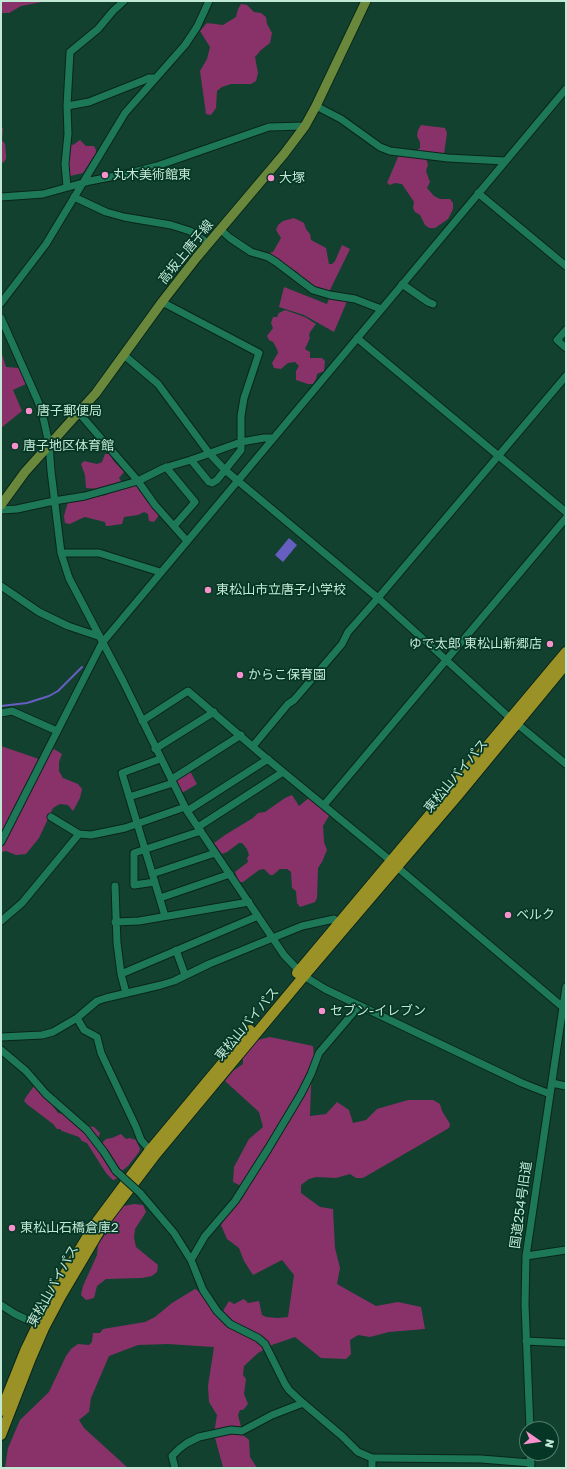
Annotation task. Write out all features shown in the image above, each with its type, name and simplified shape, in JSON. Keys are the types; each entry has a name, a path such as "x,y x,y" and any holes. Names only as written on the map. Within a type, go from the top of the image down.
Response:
{"highway":[{"name":"東松山バイパス","path":"1,1411 25,1351 64,1275 95,1224 150,1150 394,864 513,720 566,652"},
{"name":"東松山バイパス","path":"513,720 566,664"},
{"name":"東松山バイパス","path":"1,1435 44,1328 106,1220 156,1154 301,974 338,924 394,864"}],"main road":[{"name":"高坂上唐子線","path":"1,505 25,472 96,394 162,302 208,244 284,154 305,126 366,1"}],"street":[{"path":"67,187 65,164 68,134 67,106 70,52 98,30 113,11 124,1"},
{"path":"1,303 39,255 125,113 155,78 172,62 185,45 209,1"},
{"path":"67,106 88,102 149,78 155,78"},
{"path":"1,842 57,731 100,639 187,541 566,89"},
{"path":"316,106 341,119 380,147 390,151 448,158 505,161"},
{"path":"1,197 43,194 82,183 157,166 270,127 305,126"},
{"path":"478,193 566,266"},
{"path":"74,197 106,212 186,229 200,236 208,244"},
{"path":"221,230 251,252 268,257 276,262 313,290 330,295 355,299 381,309"},
{"path":"402,284 433,304"},
{"path":"162,302 259,353 244,398 241,416 241,450 217,480 212,483 209,482 191,460"},
{"path":"1,318 37,399 49,444 54,501 61,553 69,578 186,809 284,955 301,974 325,989 522,1083 550,1094"},
{"path":"566,330 557,340 566,348"},
{"path":"357,338 566,512"},
{"path":"124,355 158,384 209,453 225,470 378,598 513,720 566,764"},
{"path":"253,746 288,704 294,700 342,644 348,632 566,376"},
{"path":"78,413 138,481 155,505 187,541"},
{"path":"1,510 17,509 85,496 138,481 166,467 191,460 241,442 273,438"},
{"path":"166,467 195,502 174,526"},
{"path":"324,805 566,518"},
{"path":"61,553 99,553 160,572"},
{"path":"1,586 39,612 100,639"},
{"path":"142,721 188,691 564,1009"},
{"path":"1,713 12,711 57,731"},
{"path":"155,749 214,712"},
{"path":"129,798 172,781 241,735"},
{"path":"160,759 122,773 165,916"},
{"path":"51,817 79,834 99,834 137,824 186,809 268,759"},
{"path":"154,882 134,885 134,853 199,829 283,772"},
{"path":"1,920 22,903 79,834"},
{"path":"152,874 215,854"},
{"path":"160,898 230,874"},
{"path":"115,886 115,922 121,974 126,993"},
{"path":"115,922 139,921 248,902"},
{"path":"121,974 258,916"},
{"path":"1,1037 42,1035 59,1029 77,1018 97,1001 161,985 302,926 334,919 338,924"},
{"path":"176,950 185,975"},
{"name":"国道254号旧道","path":"530,1421 526,1341 526,1256 564,1009 566,987"},
{"path":"191,1260 205,1236 235,1201 268,1149 301,1094 319,1053 359,1006"},
{"path":"77,1018 84,1030 97,1037 101,1053 141,1140 150,1150"},
{"path":"1,1050 26,1071 46,1094 87,1130 116,1171 140,1193 174,1233 191,1260 203,1290 217,1311 230,1324 258,1338 265,1344 285,1384 303,1403 342,1436 358,1452 372,1458 481,1460 531,1466"},
{"path":"552,1083 566,1086"},
{"path":"526,1256 566,1250"},
{"path":"1,1305 15,1314 38,1325"},
{"path":"526,1341 566,1343"},
{"path":"175,1468 172,1456 187,1443 199,1437 231,1430 242,1431 272,1415 303,1403"},
{"path":"372,1458 372,1468"}],"shaded area":[{"path":"1,1 47,1 21,6 9,13 3,13 1,12"},
{"path":"241,4 247,5 254,12 261,13 266,17 267,24 272,33 270,43 255,57 258,73 256,81 251,84 231,84 222,87 217,91 216,108 211,115 206,114 200,71 207,59 210,47 200,31 207,23 223,25 236,17"},
{"path":"421,125 445,128 447,133 444,154 426,158 428,165 426,171 430,182 427,188 434,196 440,199 450,199 453,203 453,209 448,219 435,228 429,228 425,225 420,215 415,212 413,208 414,202 402,184 395,183 390,185 387,183 398,157 415,152 420,148 420,142 417,136"},
{"path":"1,126 3,129 2,140 5,144 6,159 1,163"},
{"path":"80,140 86,146 94,146 96,153 83,173 68,176 69,144 73,145"},
{"path":"294,218 304,223 310,234 311,240 326,248 329,264 332,264 335,261 342,245 350,249 329,292 314,289 297,272 269,256 269,253 273,252 281,238 276,230 278,225 283,221"},
{"path":"284,287 327,304 330,296 348,299 334,332 304,315 279,307"},
{"path":"285,310 305,317 316,324 310,332 310,338 305,349 310,352 310,358 322,358 325,361 324,371 317,374 313,384 296,380 296,371 299,366 295,362 288,363 281,369 274,368 272,363 278,353 273,342 269,340 267,336 273,328 271,323 273,317 277,317 279,313"},
{"path":"1,351 6,367 19,368 26,384 13,390 22,411 1,428"},
{"path":"105,454 110,454 113,460 124,472 119,478 125,487 135,484 146,500 160,514 154,522 149,521 148,514 144,512 138,515 124,517 122,524 108,526 106,526 105,522 85,517 70,524 65,523 64,516 68,502 106,495 108,493 108,486 99,489 86,488 85,475 81,464 84,461 97,464 102,462"},
{"path":"289,538 297,545 283,562 275,555"},
{"path":"1,746 36,758 45,763 50,752 54,749 62,754 59,762 59,771 63,778 78,784 82,789 80,798 73,811 68,805 60,804 53,808 39,838 26,854 16,855 6,851 1,852"},
{"path":"190,771 197,784 182,793 176,780"},
{"path":"292,795 299,806 309,798 312,798 330,814 323,826 324,842 327,850 318,868 317,898 315,902 300,907 297,903 296,891 292,888 291,872 287,869 280,869 273,875 270,875 264,869 259,870 243,882 239,882 235,872 248,862 247,858 249,855 247,849 242,843 239,843 222,854 214,843 253,818 258,813 265,812"},
{"path":"270,1037 313,1046 314,1056 310,1116 326,1114 337,1102 349,1110 353,1123 366,1120 377,1109 408,1100 433,1100 440,1104 442,1111 450,1124 449,1128 363,1178 356,1178 350,1174 336,1178 316,1177 309,1179 301,1185 301,1193 320,1207 333,1209 335,1248 340,1268 337,1284 376,1306 398,1302 421,1307 425,1329 389,1332 370,1337 358,1335 350,1340 351,1354 346,1359 321,1358 295,1337 272,1345 258,1353 244,1366 243,1375 246,1379 244,1394 248,1404 243,1410 240,1410 238,1415 243,1435 249,1440 250,1457 257,1468 223,1467 214,1434 217,1415 209,1402 208,1386 214,1347 168,1344 138,1345 109,1356 91,1398 89,1412 79,1420 84,1428 128,1468 5,1468 8,1448 20,1420 49,1392 66,1356 71,1349 78,1344 89,1345 92,1342 93,1333 100,1333 103,1329 145,1322 155,1317 172,1303 195,1289 202,1293 220,1316 229,1301 234,1304 244,1299 248,1303 259,1301 262,1315 266,1317 288,1317 294,1275 282,1260 253,1275 244,1261 239,1248 227,1239 221,1225 230,1211 241,1200 248,1189 233,1182 234,1167 249,1139 263,1127 259,1112 225,1081 233,1071 243,1064 243,1057 258,1040"},
{"path":"34,1086 39,1088 40,1093 50,1102 58,1113 66,1114 87,1126 94,1127 100,1133 96,1144 101,1156 110,1165 117,1178 116,1179 113,1180 106,1173 87,1143 82,1141 79,1137 57,1129 53,1124 24,1101"},
{"path":"121,1134 126,1139 130,1138 136,1140 140,1149 128,1166 119,1171 102,1143 106,1139"},
{"path":"134,1204 143,1205 146,1212 135,1229 134,1238 136,1247 158,1265 157,1272 152,1276 142,1278 106,1279 97,1286 94,1298 86,1300 81,1295 83,1286 97,1255 98,1245 111,1225 112,1216 119,1207"}],"waterway":[{"path":"1,706 27,703 49,696 58,691 82,667"}],"place":[{"name":"丸木美術館東","path":"105,175"},
{"name":"大塚","path":"271,178"},
{"name":"唐子郵便局","path":"29,411"},
{"name":"唐子地区体育館","path":"15,446"},
{"name":"東松山市立唐子小学校","path":"208,590"},
{"name":"ゆで太郎 東松山新郷店","path":"550,644"},
{"name":"からこ保育園","path":"240,675"},
{"name":"ベルク","path":"508,915"},
{"name":"セブン-イレブン","path":"322,1011"},
{"name":"東松山石橋倉庫2","path":"12,1228"}]}
